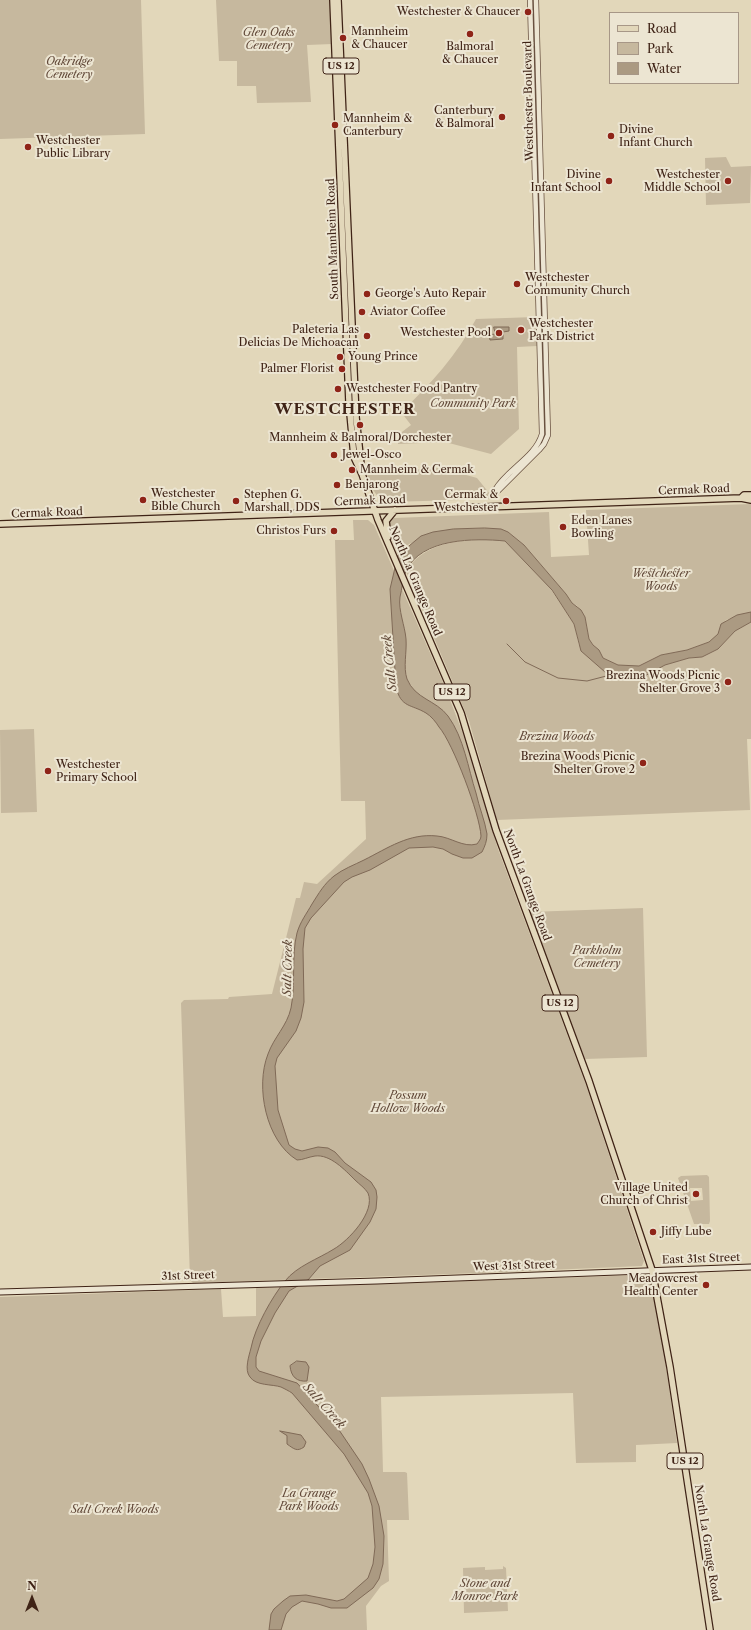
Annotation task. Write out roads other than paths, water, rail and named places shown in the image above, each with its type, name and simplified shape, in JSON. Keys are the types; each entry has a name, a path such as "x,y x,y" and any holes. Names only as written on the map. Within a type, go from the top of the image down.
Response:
{"main road":[{"name":"South Mannheim Road","path":"332,0 350,424 354,457 362,474 374,511"},
{"name":"South Mannheim Road","path":"338,0 356,417 362,474"},
{"name":"Cermak Road","path":"741,498 744,495 751,495"},
{"name":"Cermak Road","path":"0,524 741,498 751,500"},
{"path":"390,549 386,521 395,510"},
{"name":"North La Grange Road","path":"374,511 461,713 496,830 589,1081 652,1270 657,1293 710,1630"},
{"name":"East 31st Street","path":"652,1270 751,1267"},
{"name":"West 31st Street","path":"376,1281 652,1270"},
{"name":"31st Street","path":"0,1292 376,1281"}],"street":[{"name":"Westchester Boulevard","path":"530,0 542,434 536,447 499,482 495,491 544,444 548,435 536,0"}],"water":[{"name":"Westchester Pool","path":"494,327 509,327 509,331 503,332 503,339 490,340 489,335 495,334"},
{"path":"453,529 501,529 508,532 524,545 572,603 581,610 585,617 589,639 599,650 603,658 618,665 639,666 661,655 687,650 709,642 718,634 721,624 737,615 751,612 751,622 735,631 718,649 702,657 689,658 665,665 641,678 634,679 605,672 581,651 574,624 552,590 505,541 464,540 436,546 413,560 406,571 403,580 400,602 406,639 405,670 407,679 415,691 438,706 448,716 458,734 465,753 485,824 487,839 482,852 472,858 463,858 443,849 433,847 409,848 370,870 344,882 311,918 305,928 303,949 304,1002 301,1018 296,1031 277,1058 275,1066 278,1110 289,1145 302,1151 318,1147 328,1148 335,1152 345,1163 371,1182 376,1190 376,1209 370,1222 350,1250 320,1266 308,1280 289,1291 275,1313 261,1341 256,1357 256,1367 259,1371 297,1383 337,1427 362,1464 379,1506 384,1536 383,1564 379,1579 373,1588 347,1608 331,1608 302,1601 292,1607 286,1614 281,1630 269,1630 271,1614 274,1609 290,1596 306,1595 337,1601 344,1599 368,1578 373,1564 375,1547 372,1506 368,1493 344,1454 292,1393 281,1387 256,1382 250,1377 247,1371 248,1359 256,1331 270,1304 285,1281 295,1271 334,1249 346,1240 364,1217 368,1209 369,1201 368,1193 365,1189 342,1167 332,1160 321,1156 315,1156 297,1160 286,1151 271,1127 266,1112 263,1097 264,1067 268,1054 287,1020 291,1008 294,951 298,929 312,904 327,882 345,869 390,846 408,839 437,836 467,845 472,845 477,844 480,839 481,836 476,812 471,797 445,735 430,716 404,702 398,694 396,687 390,589 398,555 421,536 433,532"},
{"path":"297,1361 306,1362 309,1367 307,1381 297,1380 293,1376 290,1366"},
{"path":"280,1431 301,1435 306,1442 304,1447 297,1450 287,1444 287,1436"}],"waterway":[{"path":"507,644 525,662 558,678 587,681 614,674"}],"place":[{"name":"Westchester & Chaucer","path":"528,12"},
{"name":"Balmoral & Chaucer","path":"470,34"},
{"name":"Mannheim & Chaucer","path":"343,38"},
{"name":"Canterbury & Balmoral","path":"502,117"},
{"name":"Mannheim & Canterbury","path":"335,125"},
{"name":"Divine Infant Church","path":"611,136"},
{"name":"Westchester Public Library","path":"28,147"},
{"name":"Divine Infant School","path":"609,181"},
{"name":"Westchester Middle School","path":"728,181"},
{"name":"Westchester Community Church","path":"517,284"},
{"name":"George's Auto Repair","path":"367,294"},
{"name":"Aviator Coffee","path":"362,312"},
{"name":"Westchester Park District","path":"521,330"},
{"name":"Westchester Pool","path":"499,333"},
{"name":"Paleteria Las Delicias De Michoacan","path":"367,336"},
{"name":"Young Prince","path":"340,357"},
{"name":"Palmer Florist","path":"342,369"},
{"name":"Westchester Food Pantry","path":"338,389"},
{"name":"Mannheim & Balmoral/Dorchester","path":"360,425"},
{"name":"Jewel-Osco","path":"334,455"},
{"name":"Mannheim & Cermak","path":"352,470"},
{"name":"Benjarong","path":"337,485"},
{"name":"Westchester Bible Church","path":"143,500"},
{"name":"Stephen G. Marshall, DDS","path":"236,501"},
{"name":"Cermak & Westchester","path":"506,501"},
{"name":"Eden Lanes Bowling","path":"563,527"},
{"name":"Christos Furs","path":"334,531"},
{"name":"Brezina Woods Picnic Shelter Grove 3","path":"728,682"},
{"name":"Brezina Woods Picnic Shelter Grove 2","path":"643,763"},
{"name":"Westchester Primary School","path":"48,771"},
{"name":"Village United Church of Christ","path":"696,1194"},
{"name":"Jiffy Lube","path":"653,1232"},
{"name":"Meadowcrest Health Center","path":"706,1285"}],"district":[{"name":"WESTCHESTER","path":"345,410"}],"park label":[{"name":"Glen Oaks Cemetery","path":"269,39"},
{"name":"Oakridge Cemetery","path":"69,68"},
{"name":"Community Park","path":"473,404"},
{"name":"Westchester Woods","path":"661,580"},
{"name":"Brezina Woods","path":"557,737"},
{"name":"Parkholm Cemetery","path":"597,957"},
{"name":"Possum Hollow Woods","path":"408,1102"},
{"name":"La Grange Park Woods","path":"309,1500"},
{"name":"Salt Creek Woods","path":"115,1510"},
{"name":"Stone and Monroe Park","path":"485,1590"}],"water label":[{"name":"Salt Creek","path":"390,663"},
{"name":"Salt Creek","path":"288,968"},
{"name":"Salt Creek","path":"324,1406"}]}
